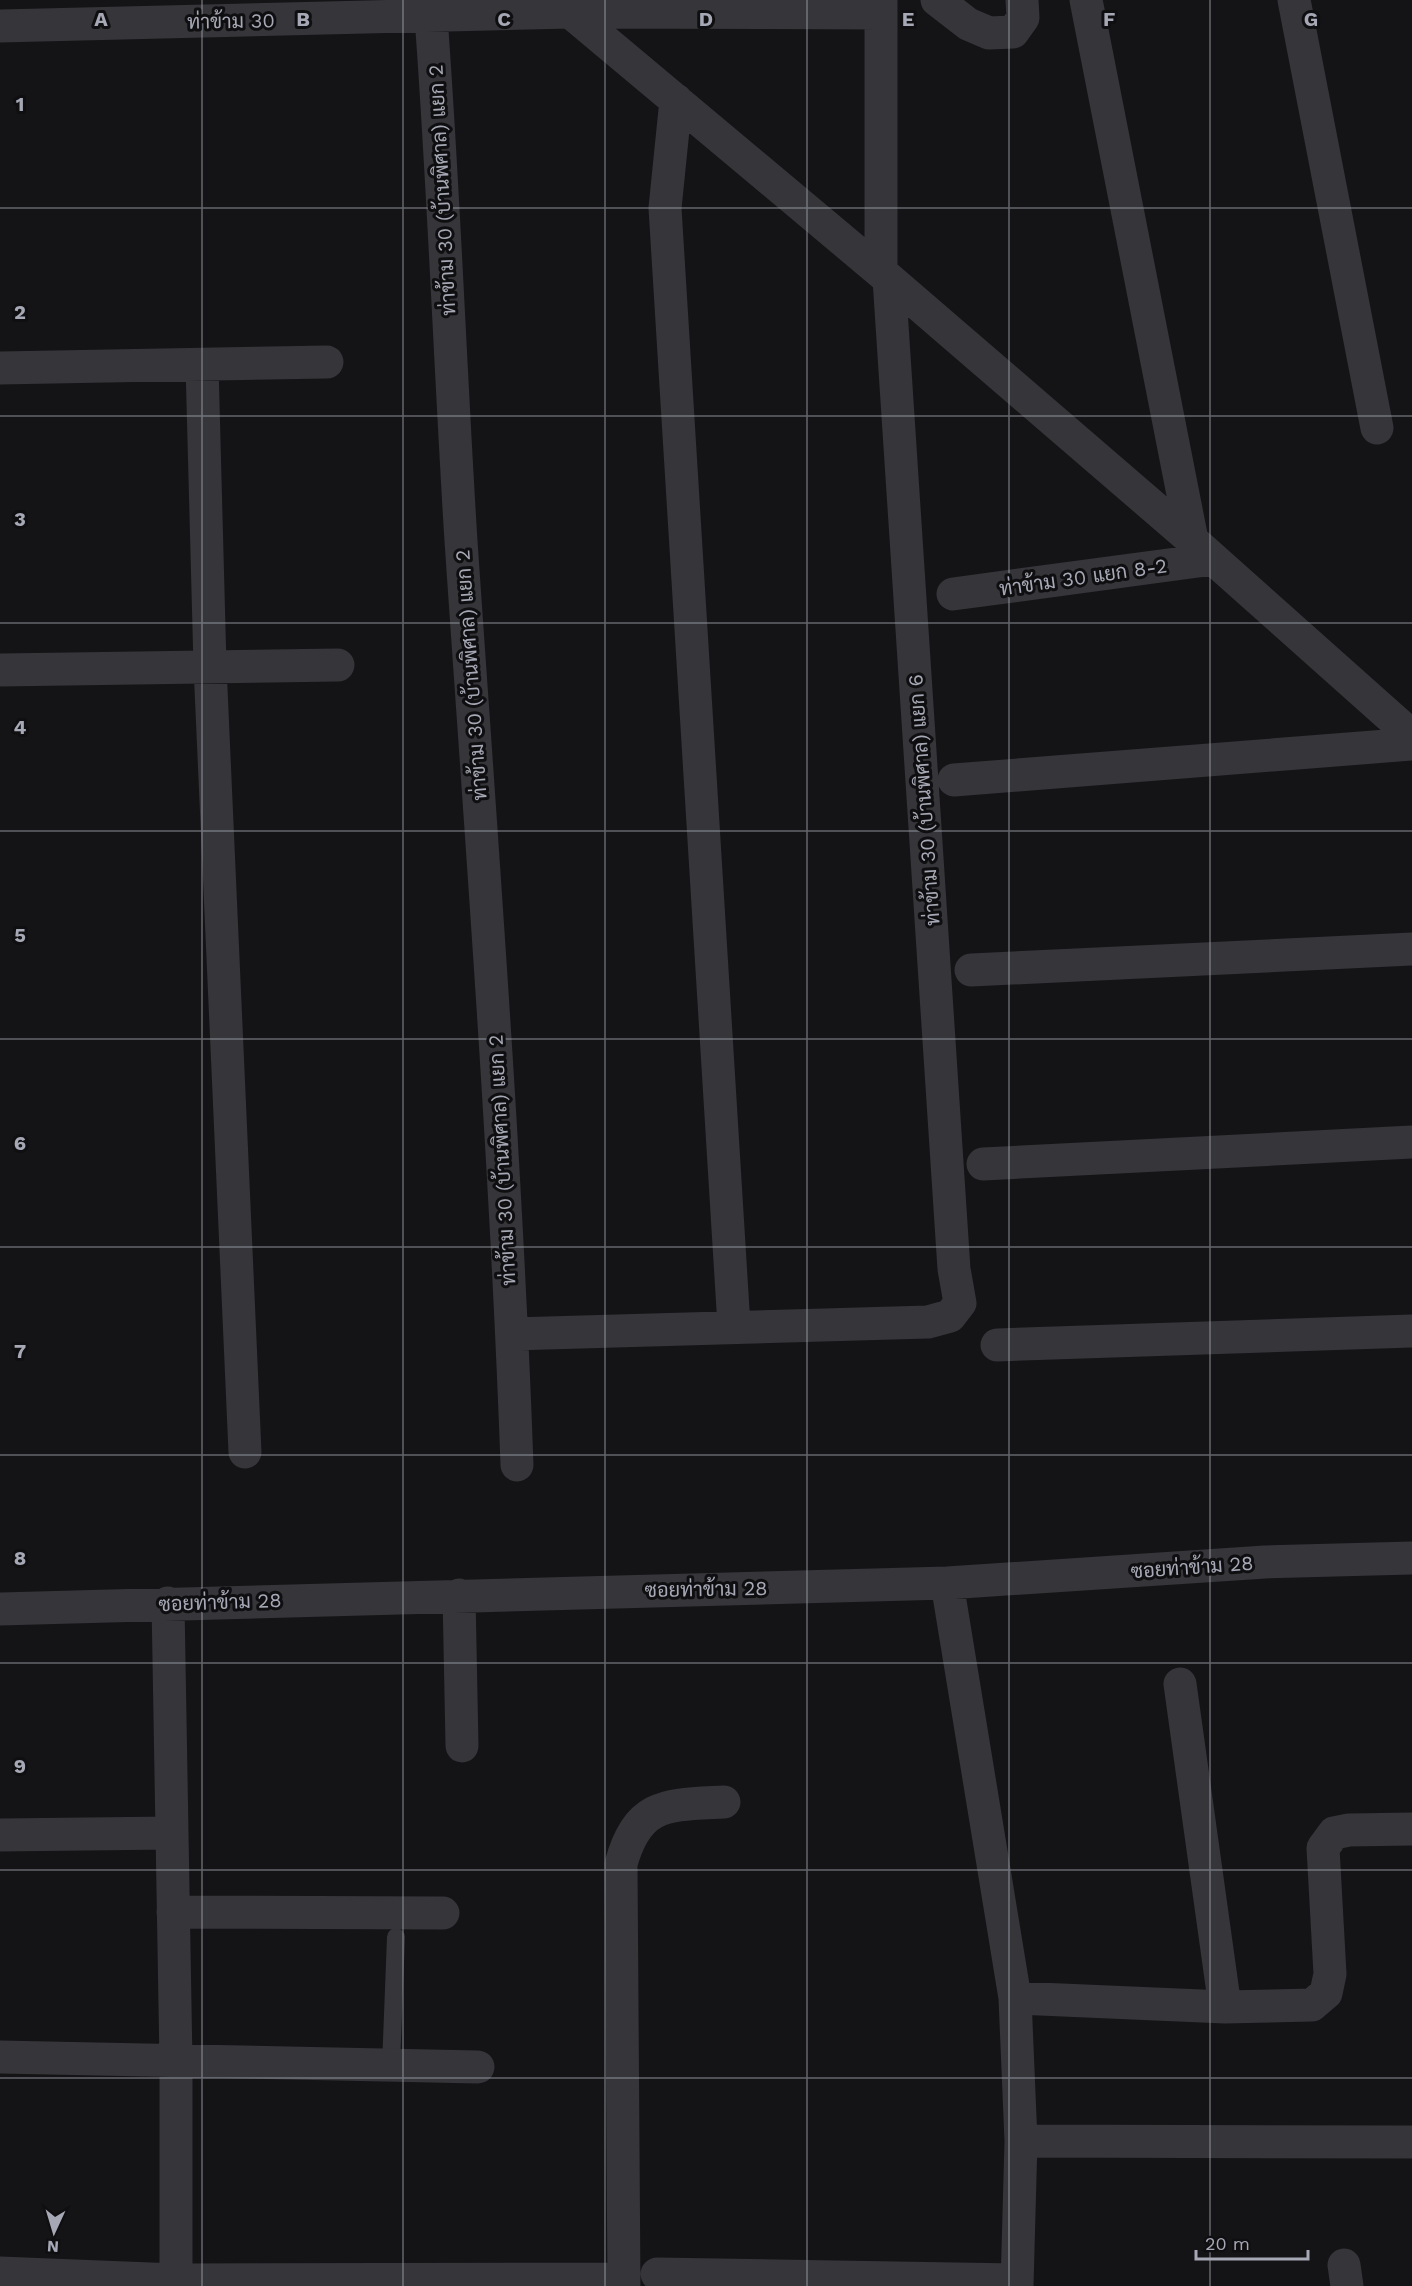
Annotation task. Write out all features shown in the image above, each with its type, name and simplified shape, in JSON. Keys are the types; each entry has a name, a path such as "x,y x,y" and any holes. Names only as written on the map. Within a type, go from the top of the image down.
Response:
{"street":[{"path":"937,0 968,24 989,33 1013,32 1023,18 1022,0"},
{"path":"1086,0 1203,550"},
{"path":"1294,0 1377,428"},
{"path":"563,6 885,276 1203,550 1412,736"},
{"name":"ท่าข้าม 30","path":"0,26 431,17 563,6 881,6"},
{"name":"ท่าข้าม 30 (บ้านพิศาล) แยก 6","path":"734,1326 928,1322 950,1316 960,1303 954,1269 885,276 881,6"},
{"name":"ท่าข้าม 30 (บ้านพิศาล) แยก 2","path":"431,17 444,189 461,537 490,954 512,1334 517,1465"},
{"path":"512,1334 734,1326 665,208 676,100"},
{"path":"0,368 327,362"},
{"path":"202,365 210,666 245,1452"},
{"name":"ท่าข้าม 30 แยก 8-2","path":"953,594 1203,550"},
{"path":"0,670 338,664"},
{"path":"954,780 1412,744"},
{"path":"971,970 1412,949"},
{"path":"983,1164 1412,1142"},
{"path":"997,1345 1412,1331"},
{"name":"ซอยท่าข้าม 28","path":"0,1609 947,1583 1265,1562 1412,1558"},
{"path":"657,2274 727,2280 1017,2283 1021,2141 1015,1998 947,1583"},
{"path":"459,1595 462,1746"},
{"path":"168,1603 176,2062 176,2283"},
{"path":"1180,1684 1225,2007"},
{"path":"0,2273 176,2283 624,2283 621,1864 628,1838 644,1816 681,1804 724,1802"},
{"path":"1015,1998 1225,2007 1312,2005 1326,1992 1330,1974 1323,1848 1334,1833 1349,1830 1412,1829"},
{"path":"0,1834 172,1833"},
{"path":"173,1912 443,1913"},
{"path":"0,2057 478,2067"},
{"path":"1021,2141 1412,2142"}],"lane":[{"path":"391,2066 396,1938"}]}
